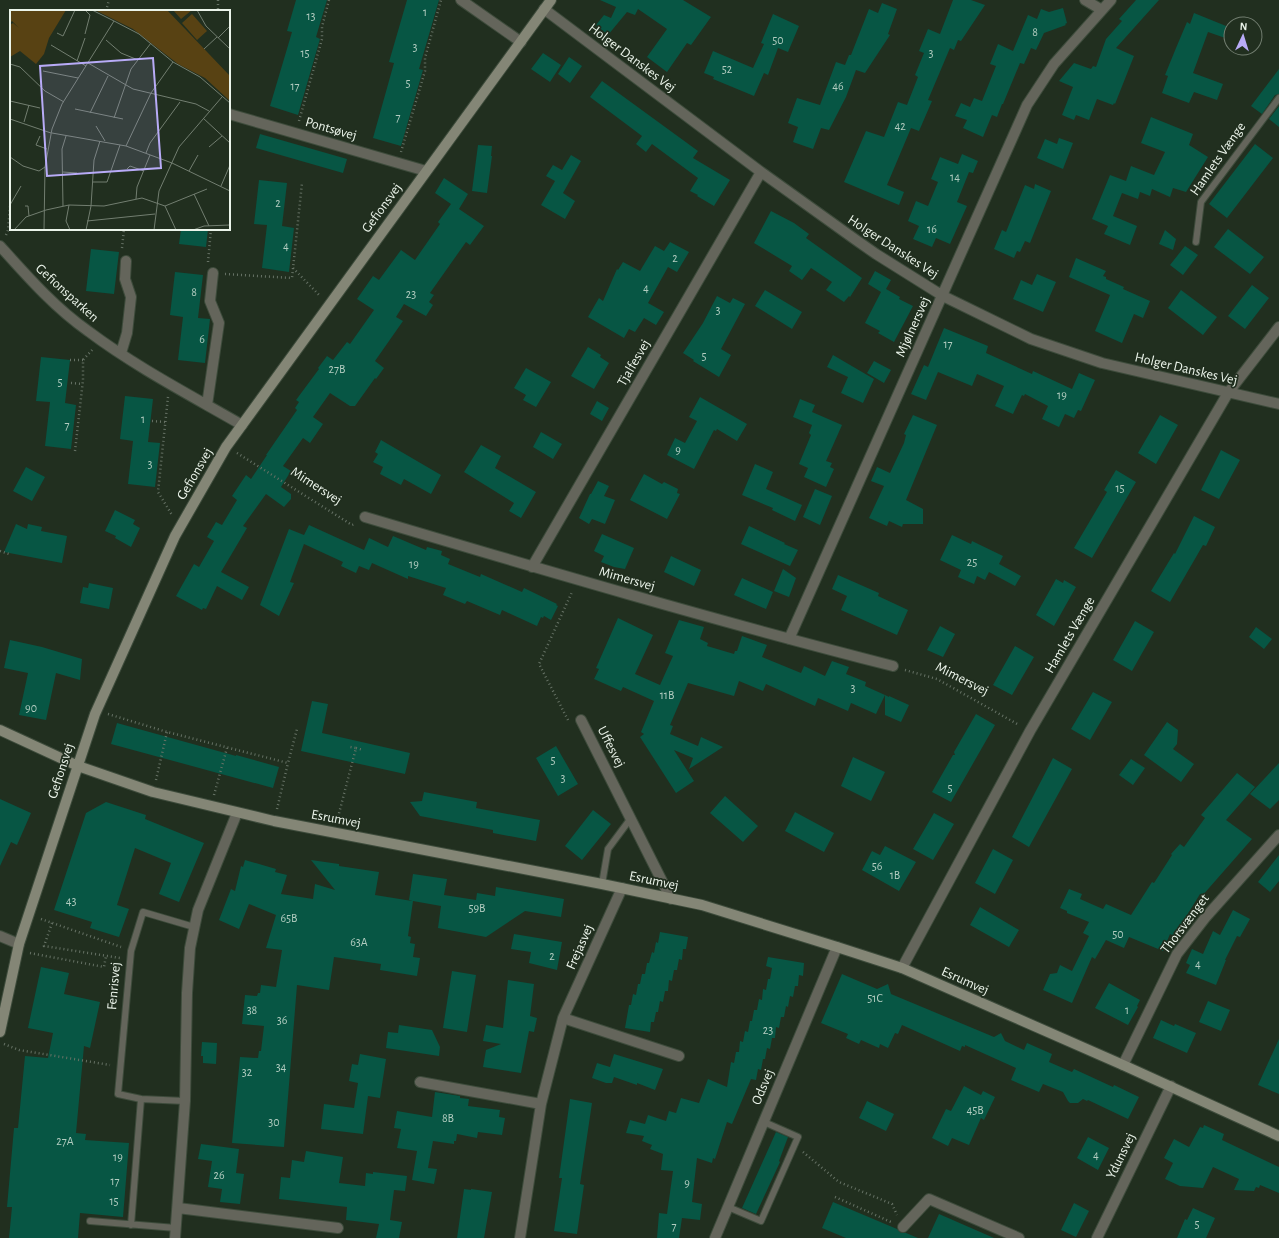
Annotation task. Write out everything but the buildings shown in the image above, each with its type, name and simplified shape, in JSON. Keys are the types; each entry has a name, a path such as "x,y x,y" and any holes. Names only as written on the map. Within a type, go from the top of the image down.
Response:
{"main road":[{"name":"Gefionsvej","path":"0,1032 19,947 96,710 182,523 226,447 551,0"},
{"name":"Esrumvej","path":"0,730 78,766 153,792 274,821 602,884 702,905 837,947 902,968 1171,1086 1279,1136"}],"street":[{"path":"461,0 521,42"},
{"path":"1085,0 1102,10"},
{"name":"Mjølnersvej","path":"789,639 1027,105 1054,64 1111,0"},
{"name":"Holger Danskes Vej","path":"544,10 761,172 876,254 943,296 1031,339 1095,361 1279,404"},
{"name":"Pontsøvej","path":"230,114 426,171"},
{"name":"Tjalfesvej","path":"532,567 761,172"},
{"name":"Gefionsparken","path":"0,246 42,293 87,331 242,425"},
{"path":"122,353 127,333 131,298 125,279 126,261"},
{"path":"207,405 219,323 210,301 213,273"},
{"name":"Hamlets Vænge","path":"902,968 1030,731 1228,393 1279,327"},
{"name":"Mimersvej","path":"365,517 578,580 789,639 893,666"},
{"name":"Uffesvej","path":"581,720 671,899"},
{"path":"176,1233 185,1101 187,993 190,948 198,910 237,813"},
{"name":"Thorsvænget","path":"1122,1065 1177,954 1205,918 1279,835"},
{"name":"Frejasvej","path":"520,1238 541,1104 563,1018 622,888"},
{"path":"0,936 19,947"},
{"name":"Odsvej","path":"715,1238 837,947"},
{"path":"563,1018 679,1056"},
{"path":"420,1082 541,1104"},
{"name":"Ydunsvej","path":"1097,1238 1171,1086"},
{"path":"903,1227 929,1199 1019,1238"},
{"path":"178,1208 338,1228"}],"lane":[{"name":"Hamlets Vænge","path":"1196,242 1201,202 1279,98"},
{"path":"602,884 608,849 631,818"},
{"name":"Fenrisvej","path":"185,1101 141,1099 118,1094 131,951 143,912 194,927"},
{"path":"131,1225 141,1099"},
{"path":"728,1207 761,1221 798,1137 764,1122"},
{"path":"90,1221 131,1225 176,1233"}],"path":[{"path":"106,10 109,0"},
{"path":"295,133 322,39 322,27 330,0"},
{"path":"398,163 425,71 425,58 442,0"},
{"path":"211,230 207,273 292,278 302,183"},
{"path":"0,246 8,230 10,207"},
{"path":"124,230 122,254 126,261"},
{"path":"293,268 328,306"},
{"path":"75,450 83,360 102,340"},
{"path":"70,360 83,360"},
{"path":"71,383 82,384"},
{"path":"174,385 168,399 158,492 171,514 182,523"},
{"path":"152,421 165,422"},
{"name":"Mimersvej","path":"226,447 352,525 365,517"},
{"path":"0,550 9,554"},
{"name":"Uffesvej","path":"578,580 539,664 570,724 581,720"},
{"name":"Mimersvej","path":"893,666 937,679 1030,731"},
{"path":"96,710 167,732 288,763"},
{"path":"274,821 297,729"},
{"path":"153,792 167,732"},
{"path":"350,747 364,750"},
{"path":"211,807 227,748"},
{"path":"334,833 356,748"},
{"path":"29,915 115,945"},
{"path":"52,923 44,946 130,960"},
{"path":"19,947 104,967 106,956"},
{"path":"0,1042 19,1050 121,1066"},
{"path":"794,1145 839,1182 892,1204 903,1227"},
{"path":"835,1197 903,1227"}]}
